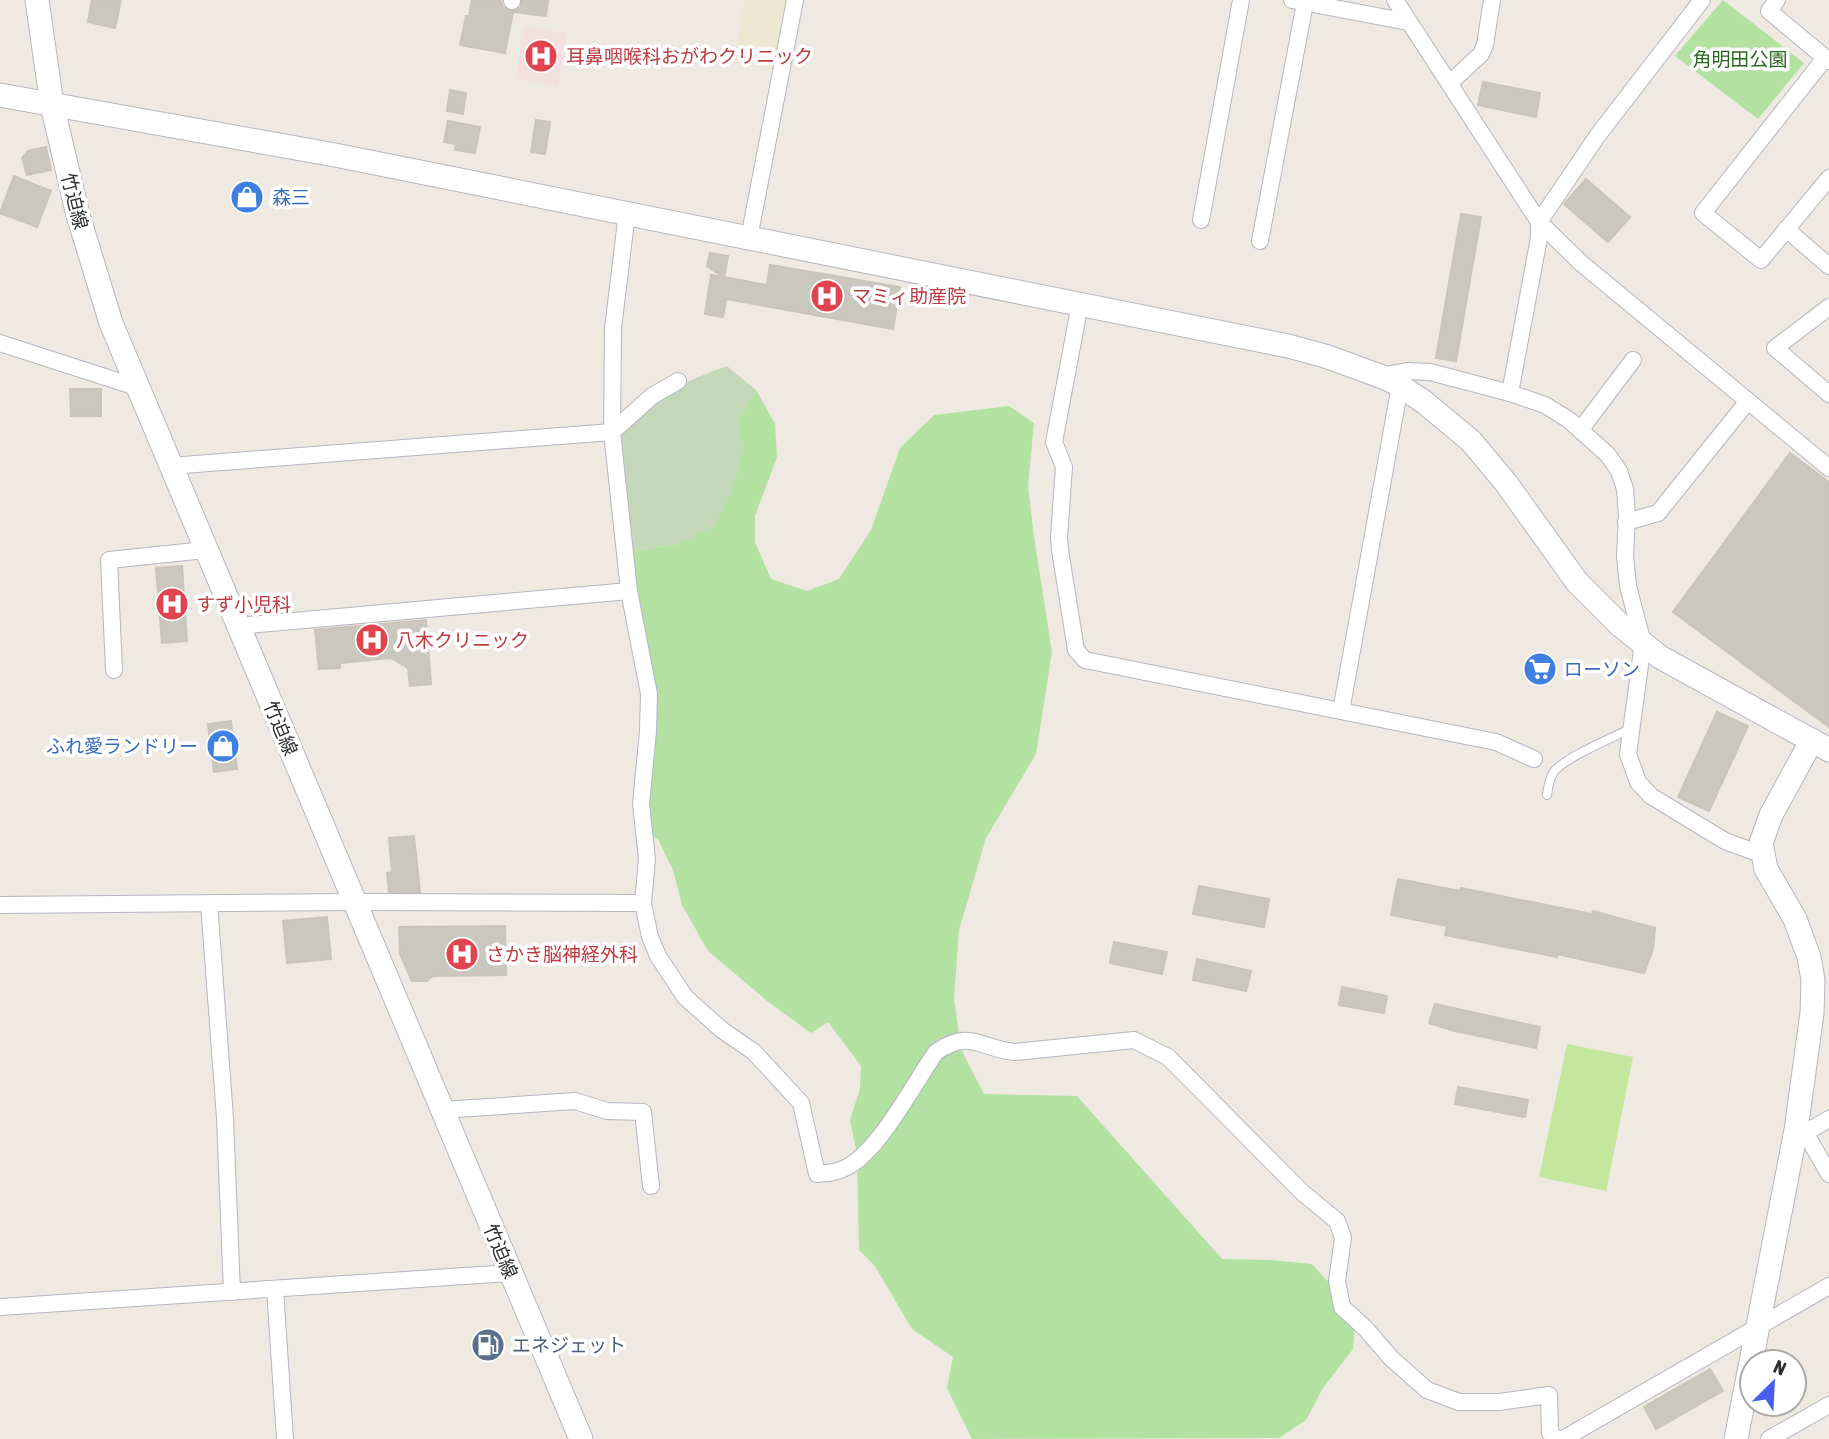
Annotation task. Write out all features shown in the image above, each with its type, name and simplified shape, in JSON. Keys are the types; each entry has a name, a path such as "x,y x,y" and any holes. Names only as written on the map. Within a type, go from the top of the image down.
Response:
{"street":[{"name":"竹迫線","path":"37,0 52,105 78,215 97,283 136,387 581,1439"},
{"path":"749,238 795,0"},
{"path":"1202,220 1241,0"},
{"path":"1395,0 1539,222 1581,263 1829,468"},
{"path":"1450,83 1480,54 1485,45 1492,0"},
{"path":"1510,393 1539,238 1539,222 1598,135 1702,0"},
{"path":"1777,0 1769,11 1827,60 1703,213 1761,260 1829,178"},
{"path":"1260,241 1298,1 1408,22"},
{"path":"0,95 335,155 1288,346 1325,356 1390,381 1424,402 1471,441 1506,483 1577,582 1621,626 1660,657 1820,745 1771,815 1761,843 1766,869 1794,919 1809,957 1813,980 1812,1013 1800,1132 1736,1439"},
{"path":"628,214 613,328 612,432 629,592 649,694 642,804 648,859 643,904 650,937 658,956 685,997 722,1030 754,1052 801,1103 817,1174 833,1173 849,1166 867,1152 936,1052 950,1042 970,1040 1001,1051 1015,1052 1134,1040 1168,1057 1303,1194 1337,1221 1343,1238 1337,1282 1342,1307 1391,1358 1427,1390 1459,1402 1499,1402 1549,1395 1550,1433 1556,1439"},
{"path":"1786,229 1829,266"},
{"path":"1080,304 1055,442 1064,467 1059,537 1076,650 1085,660 1496,742 1534,759"},
{"path":"1829,307 1775,348 1829,394"},
{"path":"0,343 136,387"},
{"path":"1581,429 1633,360"},
{"path":"1390,381 1407,371 1430,372 1510,393 1545,405 1581,429 1608,455 1619,471 1625,489 1628,586 1643,643 1628,754 1638,782 1651,796 1725,841 1763,855"},
{"path":"170,466 612,432 652,396 678,381"},
{"path":"1341,711 1390,381"},
{"path":"1626,522 1658,513 1748,401"},
{"path":"114,670 109,560 205,550"},
{"path":"238,626 629,592"},
{"path":"0,905 354,902 643,904"},
{"path":"209,903 225,1118 232,1292"},
{"path":"442,1110 575,1101 607,1111 643,1112 651,1186"},
{"path":"1800,1132 1829,1119"},
{"path":"1800,1132 1829,1174"},
{"path":"0,1307 510,1273"},
{"path":"1563,1439 1829,1286"},
{"path":"275,1289 285,1439"},
{"path":"1769,1439 1829,1405"}],"lane":[{"path":"1547,794 1552,774 1558,768 1586,750 1632,728"}],"shaded area":[{"path":"745,0 790,0 777,70 734,63"},
{"name":"耳鼻咽喉科おがわクリニック","path":"525,26 567,34 558,86 516,78"}],"green space":[{"name":"角明田公園","path":"1723,0 1804,63 1758,119 1675,56"},
{"path":"727,366 756,390 737,421 744,446 734,485 715,525 679,544 631,551 618,440 638,413 665,393"},
{"path":"756,390 775,424 777,457 755,516 755,542 771,579 807,591 839,579 871,530 900,448 934,415 1009,406 1034,423 1028,486 1052,652 1036,754 986,838 959,930 954,998 961,1049 984,1094 1077,1096 1222,1259 1312,1264 1356,1312 1353,1349 1323,1388 1306,1420 1279,1438 972,1439 947,1388 953,1357 912,1329 875,1266 859,1250 857,1154 850,1120 860,1089 861,1066 828,1022 811,1033 766,1000 708,951 682,905 673,870 658,839 650,835 649,792 656,690 631,551 679,544 737,421"},
{"path":"1567,1044 1633,1057 1606,1191 1539,1177"}],"building":[{"path":"92,0 121,0 115,28 88,22"},
{"path":"472,0 501,0 503,7 511,11 521,7 522,0 548,0 546,16 513,12 505,53 460,45"},
{"path":"1483,82 1540,93 1536,117 1478,105"},
{"path":"450,90 466,93 463,114 447,111"},
{"path":"536,120 550,122 545,154 531,152"},
{"path":"448,121 480,127 475,153 455,150 456,144 444,142"},
{"path":"46,147 51,170 27,175 22,158 28,151"},
{"path":"14,176 51,191 37,227 0,213"},
{"path":"1586,179 1630,217 1608,242 1564,204"},
{"path":"1461,214 1481,217 1456,361 1436,358"},
{"name":"マミィ助産院","path":"710,253 728,256 724,277 767,285 770,265 900,287 893,329 726,299 723,317 705,314 711,275 723,277 707,266"},
{"path":"70,389 101,389 101,416 71,416"},
{"path":"1790,453 1829,482 1829,727 1673,612"},
{"name":"すず小児科","path":"182,566 187,641 162,643 156,568"},
{"name":"八木クリニック","path":"426,620 431,684 410,686 408,668 391,658 340,663 340,668 319,669 315,630"},
{"path":"1717,712 1748,726 1709,811 1678,797"},
{"name":"ふれ愛ランドリー","path":"231,721 237,769 214,772 208,724"},
{"path":"414,836 420,892 389,892 387,873 392,872 389,838"},
{"path":"1398,879 1460,891 1461,888 1592,914 1593,911 1655,928 1653,949 1644,973 1557,954 1557,957 1445,935 1447,926 1391,915"},
{"path":"1199,886 1269,899 1264,927 1193,914"},
{"path":"327,917 331,959 287,963 283,921"},
{"name":"さかき脳神経外科","path":"505,926 506,975 433,976 427,981 412,981 400,954 399,927"},
{"path":"1114,942 1167,952 1162,974 1110,963"},
{"path":"1197,959 1251,971 1246,991 1193,980"},
{"path":"1342,987 1387,996 1384,1013 1339,1005"},
{"path":"1435,1004 1540,1027 1536,1048 1429,1023"},
{"path":"1458,1087 1528,1100 1525,1117 1455,1104"},
{"path":"1710,1369 1723,1391 1656,1429 1644,1407"}],"place":[{"name":"耳鼻咽喉科おがわクリニック","path":"541,56"},
{"name":"森三","path":"247,197"},
{"name":"マミィ助産院","path":"827,296"},
{"name":"すず小児科","path":"172,604"},
{"name":"八木クリニック","path":"372,640"},
{"name":"ローソン","path":"1540,669"},
{"name":"ふれ愛ランドリー","path":"223,746"},
{"name":"さかき脳神経外科","path":"462,954"},
{"name":"エネジェット","path":"488,1345"}]}
